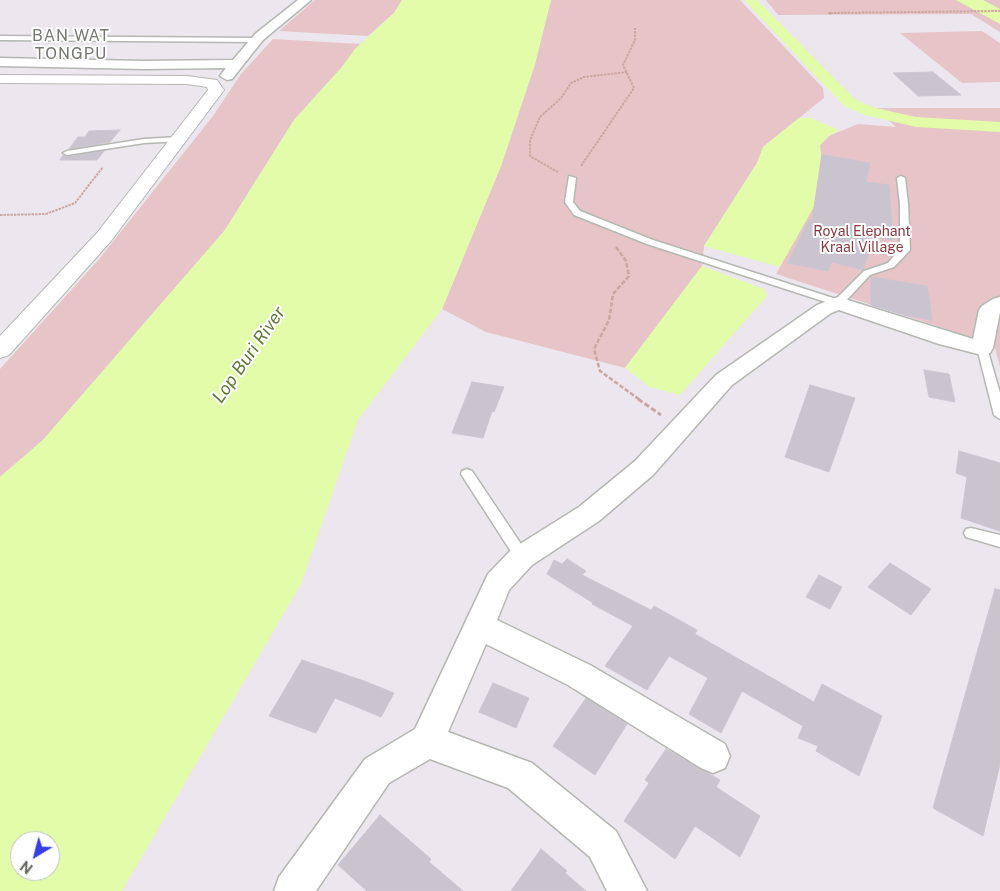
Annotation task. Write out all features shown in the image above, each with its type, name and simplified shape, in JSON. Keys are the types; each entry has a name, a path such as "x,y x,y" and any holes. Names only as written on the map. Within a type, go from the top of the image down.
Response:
{"street":[{"path":"0,79 187,80 212,84 227,76 256,40 305,0"},
{"path":"0,62 144,65 237,64"},
{"path":"0,350 104,237 216,90 212,84"},
{"path":"293,891 377,771 427,742 498,583 522,557 590,514 644,468 724,380 824,309 838,302 948,339 982,348 989,310 1000,303"},
{"path":"479,626 579,675 713,756"},
{"path":"427,742 520,776 603,844 628,891"}],"lane":[{"path":"0,38 256,40"},
{"path":"67,153 144,141 179,139"},
{"path":"572,178 569,202 577,213 650,242 838,302 867,273 891,265 906,250 901,178"},
{"path":"982,348 1000,415"},
{"path":"467,474 522,557"},
{"path":"971,533 1000,541"}],"path":[{"path":"831,14 829,13 1000,11"},
{"path":"626,72 584,76 571,83 561,98 540,117 530,140 530,156 572,178 589,157 634,88 624,65 635,40 634,28"},
{"path":"0,215 46,214 75,203 103,167"},
{"path":"612,226 610,240 626,260 629,276 613,294 609,320 594,349 600,371 680,429"}],"green space":[{"path":"315,0 402,0 394,13 368,36 279,31"},
{"path":"551,0 740,0 823,88 824,98 763,147 757,163 704,246 702,266 625,368 486,332 442,309 501,166 535,64"},
{"path":"766,0 1000,0 1000,32 971,14 778,15"},
{"path":"982,31 1000,43 1000,82 962,83 900,33"},
{"path":"273,39 360,44 294,120 225,230 43,440 0,477 0,369 100,258 213,116 241,74"},
{"name":"Royal Elephant Kraal Village","path":"875,108 1000,108 1000,367 995,348 940,327 776,274 821,156 820,145 829,136 858,124 896,127"}],"water":[{"name":"Lop Buri River","path":"402,0 551,0 535,64 501,166 442,309 358,420 301,584 122,891 0,891 0,477 43,440 225,230 294,120 342,67 354,50 394,13"},
{"path":"956,0 983,0 1000,9 1000,24"},
{"path":"799,118 811,118 839,130 820,145 821,156 815,205 780,267 704,246 757,163 763,147"},
{"path":"702,266 764,289 767,296 680,395 650,387 625,368"}],"building":[{"path":"933,72 961,95 918,96 893,73"},
{"path":"120,130 110,142 69,149 78,137 85,137 89,131"},
{"path":"104,151 97,160 60,160 63,155 67,157"},
{"path":"822,155 870,163 866,182 889,185 893,240 874,237 863,270 832,262 828,271 788,263 809,219 812,220"},
{"path":"871,277 927,286 932,320 904,315 871,305"},
{"path":"924,370 949,374 955,402 929,397"},
{"path":"472,382 504,387 494,412 492,411 483,438 452,433"},
{"path":"810,385 855,398 829,472 785,457"},
{"path":"959,451 1000,463 1000,531 961,518 967,477 956,473"},
{"path":"567,559 586,571 582,575 651,610 654,606 697,630 695,634 814,702 822,684 882,716 859,776 816,751 818,746 798,738 803,726 742,691 721,733 689,714 708,678 669,656 647,690 605,666 633,626 592,604 547,574 554,560 562,564"},
{"path":"890,563 931,589 911,615 868,587"},
{"path":"819,575 842,587 830,609 806,597"},
{"path":"995,589 1000,590 1000,764 983,836 933,808"},
{"path":"302,660 394,693 381,717 335,698 316,733 269,716"},
{"path":"493,683 529,698 516,728 479,712"},
{"path":"586,698 627,724 595,775 553,746"},
{"path":"666,749 720,780 716,787 760,816 740,857 695,826 675,859 624,821 649,783 645,780"},
{"path":"380,815 431,859 429,862 463,891 367,891 338,865"},
{"path":"541,849 567,871 565,873 586,891 511,891"}],"waterway":[{"path":"750,0 850,103 871,112 916,122 1000,127"}],"district":[{"name":"BAN WAT TONGPU","path":"71,45"}]}
